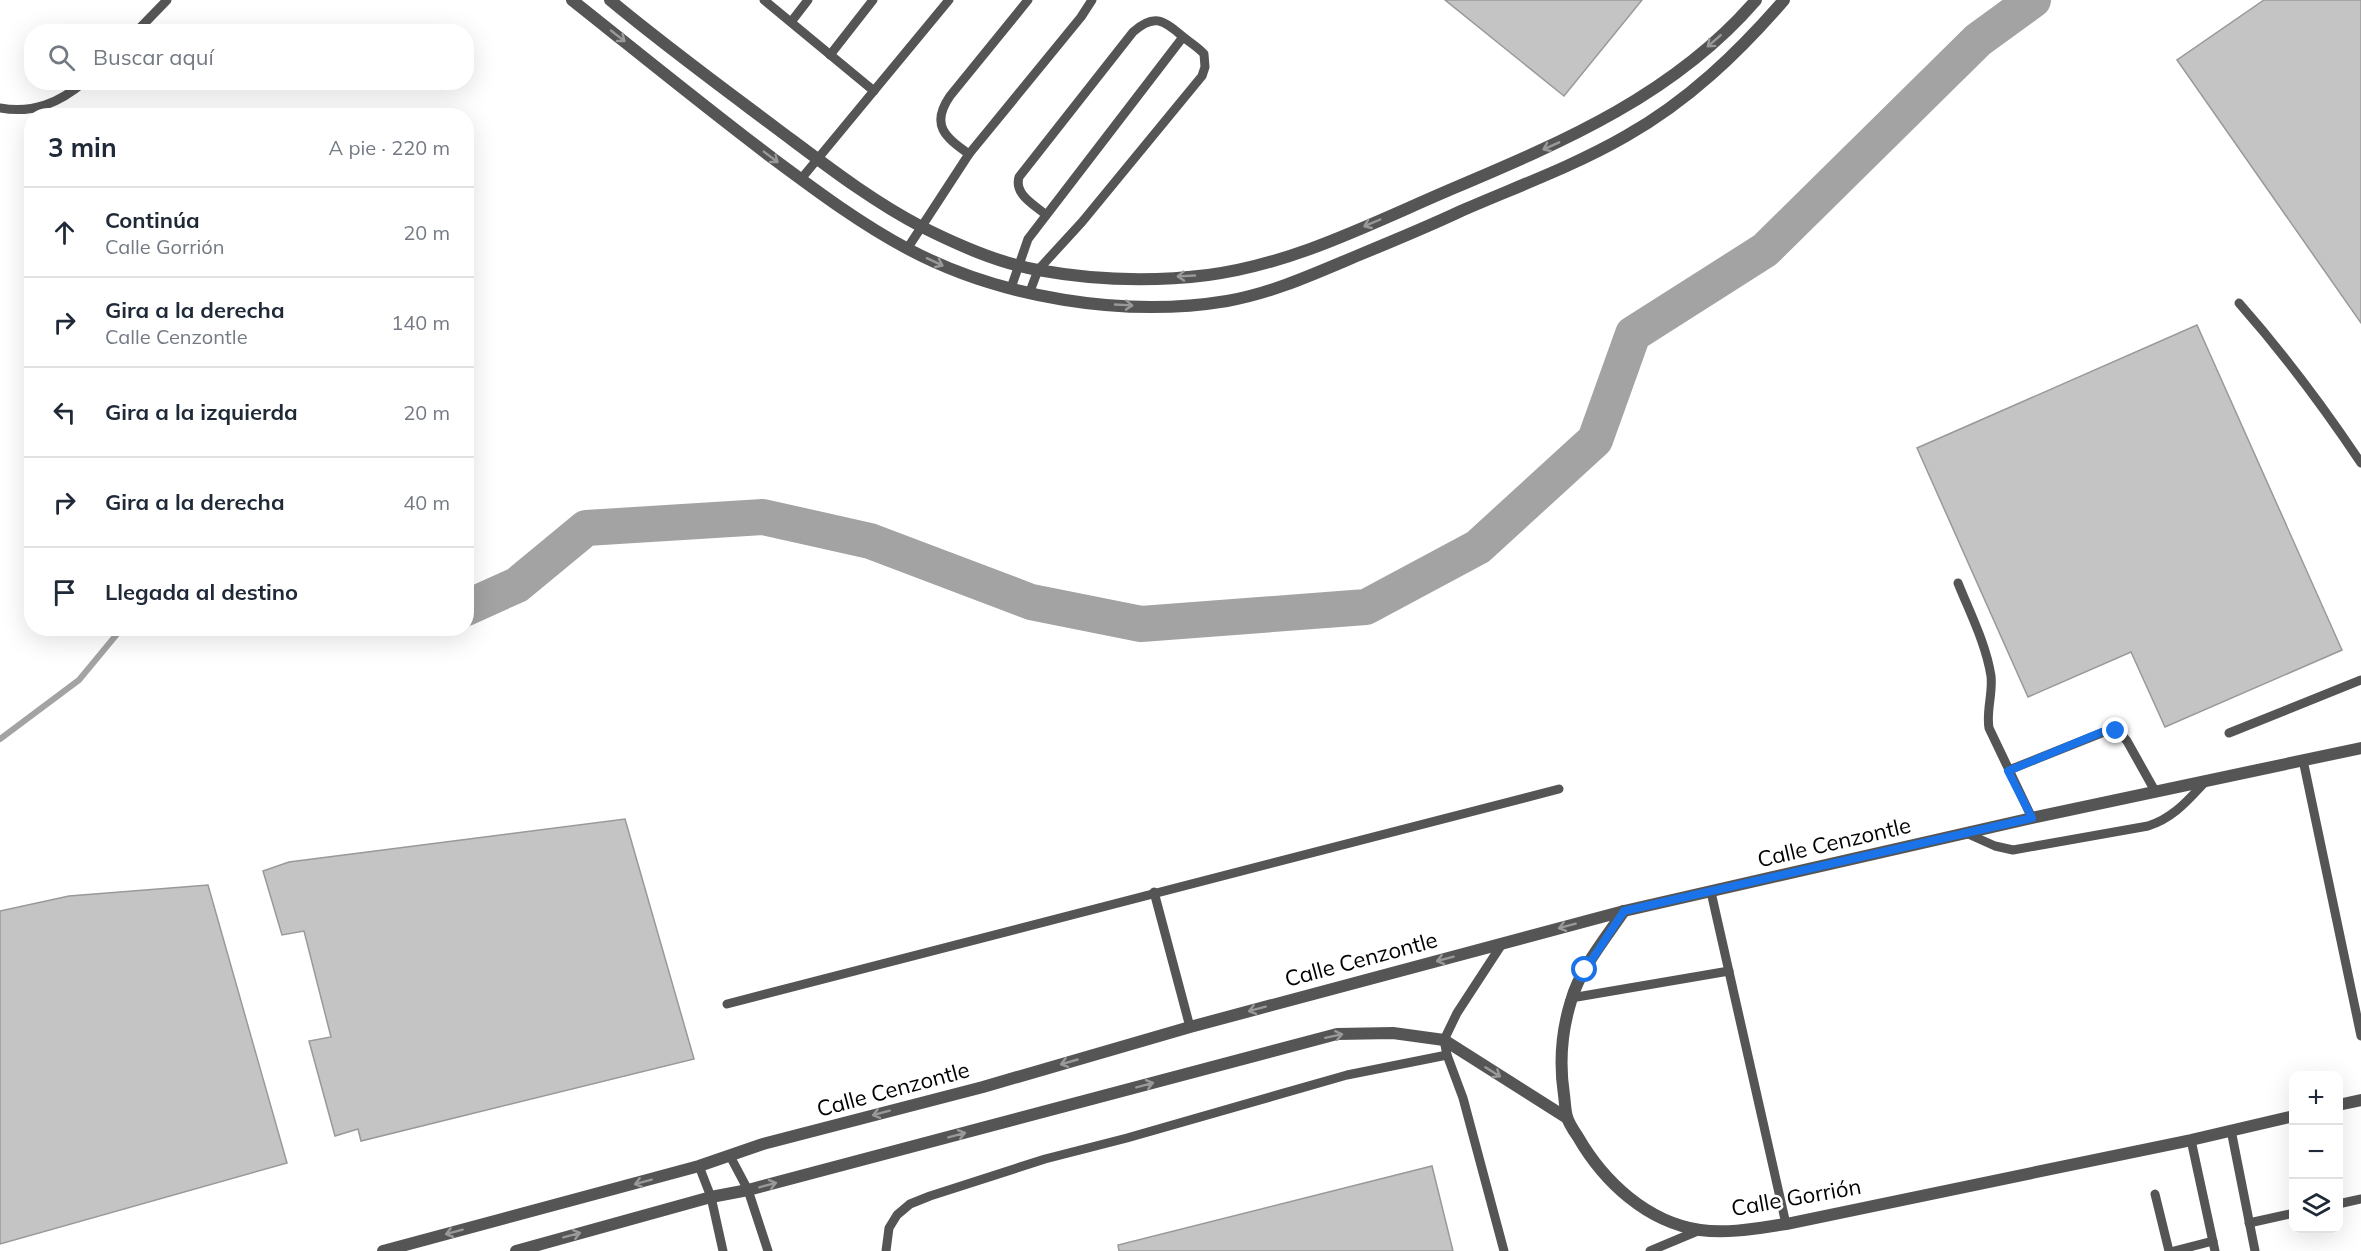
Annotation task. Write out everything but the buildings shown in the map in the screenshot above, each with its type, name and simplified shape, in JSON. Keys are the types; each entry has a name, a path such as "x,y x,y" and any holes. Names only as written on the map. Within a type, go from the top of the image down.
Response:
{"street":[{"path":"572,0 801,179 856,219 907,249 945,267 1029,294 1092,303 1155,306 1230,300 1291,283 1451,216 1626,136 1664,112 1725,63 1784,0"},
{"path":"610,0 669,49 819,160 875,199 921,226 982,254 1018,265 1038,270 1117,279 1208,275 1264,263 1317,246 1496,170 1610,117 1681,69 1721,36 1756,0"},
{"name":"Calle Cenzontle","path":"383,1251 699,1166 764,1144 983,1087 1190,1027 1624,911 2032,818 2361,748"},
{"name":"Calle Gorrión","path":"1624,911 1585,970 1572,998 1560,1048 1560,1069 1567,1118 1588,1155 1607,1178 1638,1205 1669,1221 1700,1230 1740,1231 1786,1224 2191,1140 2289,1117"},
{"path":"516,1251 711,1197 748,1190 1337,1034 1393,1033 1444,1040 1567,1118"},
{"path":"2343,1104 2361,1100"}],"lane":[{"path":"144,24 167,0"},
{"path":"764,0 874,91"},
{"path":"791,22 808,0"},
{"path":"830,55 873,0"},
{"path":"801,179 949,0"},
{"path":"969,154 949,139 943,131 940,121 942,110 950,96 1028,0"},
{"path":"907,249 969,154 1081,17 1092,0"},
{"path":"1029,294 1038,270 1082,222 1202,76 1205,67 1204,54 1165,22 1149,21 1133,32 1017,182 1019,192 1045,214"},
{"path":"1011,288 1028,239 1045,214 1183,37"},
{"path":"38,108 47,106 74,90"},
{"path":"0,108 24,110"},
{"path":"2239,303 2283,353 2318,399 2361,463"},
{"path":"1958,583 1985,650 1992,689 1989,728 2032,818"},
{"path":"2229,734 2361,680"},
{"path":"2008,771 2109,730 2122,735 2127,741 2155,791"},
{"path":"2303,760 2361,1036"},
{"path":"1966,833 1995,846 2013,850 2148,826 2160,823 2177,812 2207,780"},
{"path":"726,1004 1559,789"},
{"path":"1154,892 1190,1027"},
{"path":"1711,892 1786,1224"},
{"path":"1502,944 1457,1013 1444,1040 1447,1055 1463,1098 1504,1251"},
{"path":"1572,998 1729,970"},
{"path":"886,1251 889,1228 897,1215 910,1204 930,1196 1045,1159 1128,1138 1347,1075 1447,1055"},
{"path":"2231,1130 2255,1251"},
{"path":"2174,1251 2214,1246 2191,1140"},
{"path":"730,1156 748,1190 768,1251"},
{"path":"699,1166 711,1197 723,1251"},
{"path":"2155,1194 2169,1251"},
{"path":"2343,1203 2361,1199"},
{"path":"2249,1223 2289,1215"},
{"path":"1650,1251 1700,1230"}],"waterway":[{"path":"474,604 517,585 586,528 763,517 870,541 1031,602 1141,624 1366,607 1478,547 1595,440 1633,334 1765,250 1978,40 2033,0"},
{"path":"0,739 79,680 115,636"}],"route":[{"path":"1585,970 1624,911 2032,818 2008,771 2102,732 2116,731"}]}
